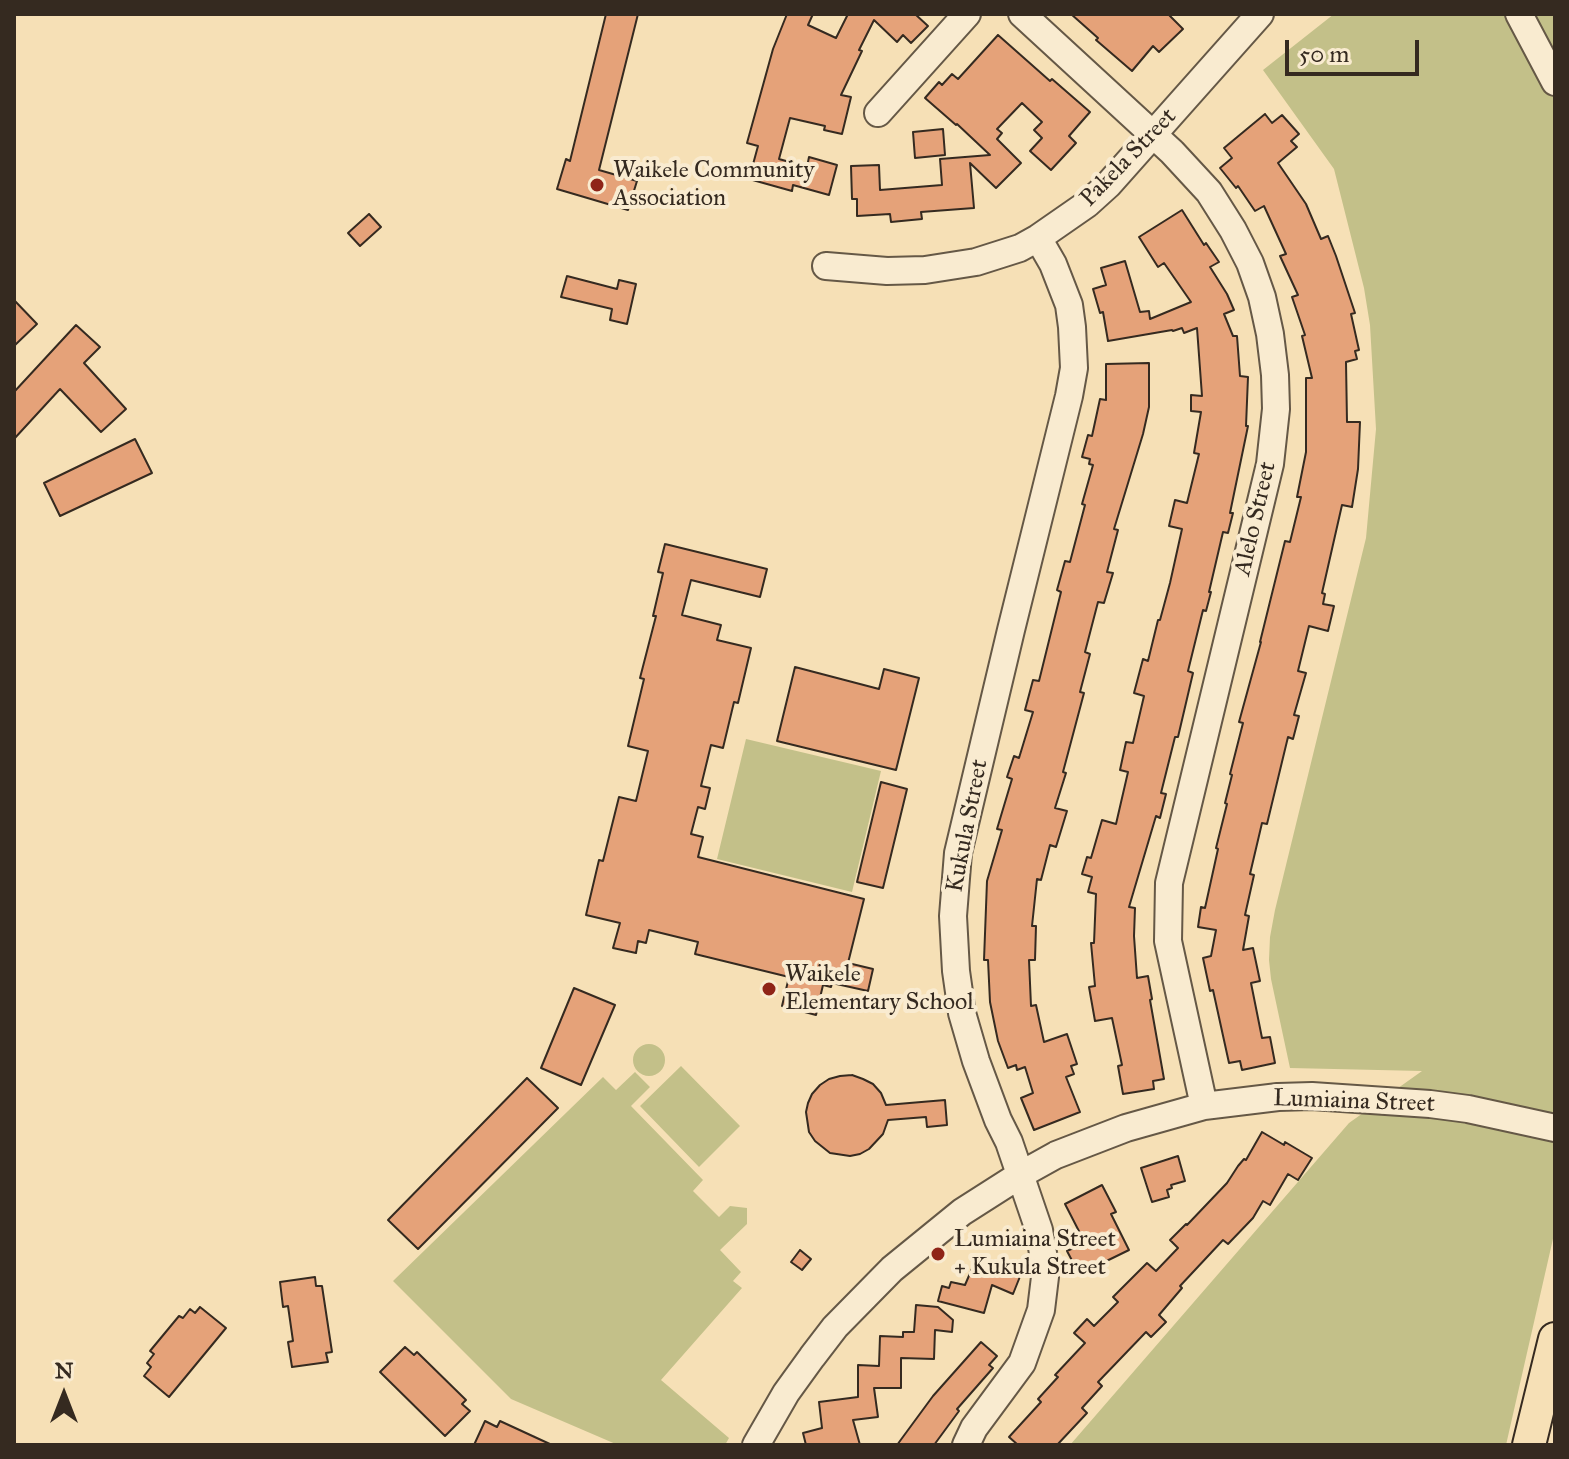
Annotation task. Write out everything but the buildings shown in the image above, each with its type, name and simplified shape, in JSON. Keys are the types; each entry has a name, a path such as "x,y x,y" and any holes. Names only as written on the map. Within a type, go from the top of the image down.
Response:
{"main road":[{"path":"1529,1445 1555,1339"}],"street":[{"path":"878,113 967,14"},
{"name":"Alelo Street","path":"1022,14 1172,152 1209,192 1250,263 1270,334 1276,409 1270,464 1169,883 1168,941 1204,1106"},
{"name":"Pakela Street","path":"826,266 887,271 925,270 976,262 1020,248 1038,238 1087,204 1108,185 1260,14"},
{"path":"1519,14 1555,82"},
{"name":"Kukula Street","path":"966,1445 974,1428 1022,1363 1041,1310 1045,1277 1039,1230 1009,1142 976,1061 962,1013 953,916 958,853 1074,368 1069,305 1053,264 1038,238"},
{"name":"Lumiaina Street","path":"756,1445 786,1393 835,1327 892,1269 962,1212 1056,1155 1126,1128 1204,1106 1278,1097 1374,1099 1468,1109 1555,1128"}],"shaded area":[{"path":"1334,14 1555,14 1555,1230 1506,1445 1070,1445 1349,1123 1422,1071 1290,1068 1269,960 1275,910 1366,538 1376,429 1370,325 1364,288 1334,169 1263,70"},
{"path":"746,739 881,771 852,892 717,859"},
{"path":"649,1044 661,1048 665,1060 661,1072 649,1076 637,1072 633,1060 637,1048"},
{"path":"681,1066 740,1126 699,1167 640,1106"},
{"path":"635,1072 650,1087 631,1106 703,1180 693,1191 719,1217 730,1206 747,1208 747,1224 720,1250 741,1272 733,1281 742,1288 661,1380 729,1438 725,1445 618,1445 511,1399 393,1281 603,1077 616,1090"}],"place":[{"name":"Waikele Community Association","path":"597,185"},
{"name":"Waikele Elementary School","path":"769,989"},
{"name":"Lumiaina Street + Kukula Street","path":"938,1254"}]}
